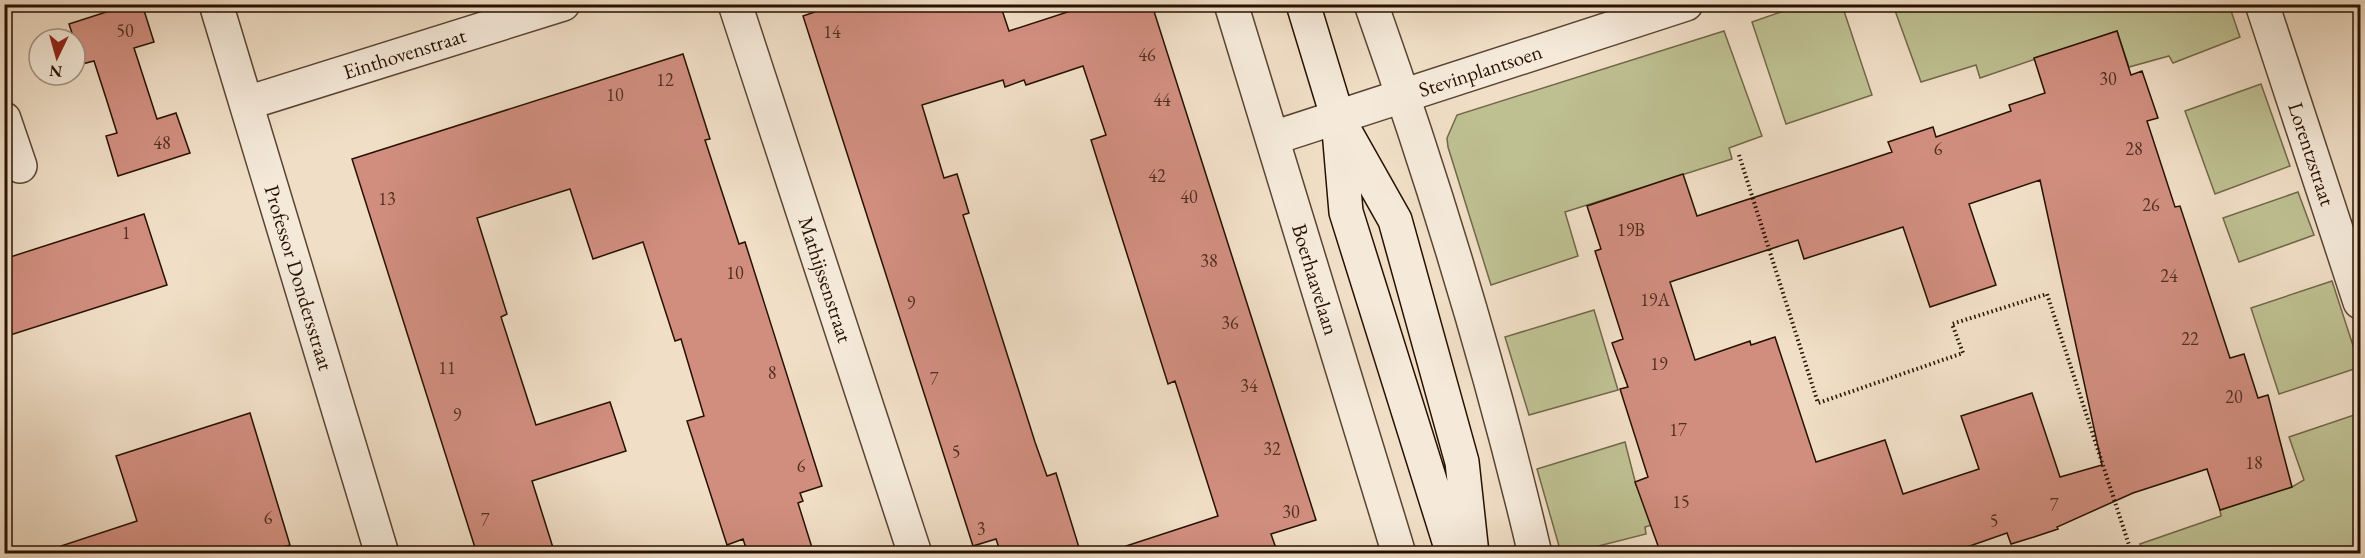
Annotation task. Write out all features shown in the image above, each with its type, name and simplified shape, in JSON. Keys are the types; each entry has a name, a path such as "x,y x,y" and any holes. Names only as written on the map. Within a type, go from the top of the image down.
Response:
{"street":[{"name":"Professor Dondersstraat","path":"216,4 382,554"},
{"name":"Einthovenstraat","path":"247,103 563,4"},
{"name":"Mathijssenstraat","path":"735,4 915,554"},
{"name":"Boerhaavelaan","path":"1231,4 1399,554"},
{"path":"1303,4 1338,119 1347,212 1453,554"},
{"path":"1371,4 1404,97 1456,261 1514,464 1535,554"},
{"name":"Stevinplantsoen","path":"1273,138 1338,119 1686,4"},
{"name":"Lorentzstraat","path":"2262,4 2361,302"},
{"path":"4,119 20,166"},
{"path":"1338,119 1395,220 1462,462 1472,554"}],"path":[{"path":"1739,155 1818,403 1963,353 1952,324 2047,294 2129,545"}],"green space":[{"path":"1804,4 1842,5 1872,95 1786,124 1752,22"},
{"path":"1893,5 2229,5 2240,37 2173,63 2169,56 2129,67 2117,31 1980,78 1976,65 1921,82"},
{"path":"1724,31 1762,136 1729,148 1732,159 1565,212 1578,256 1491,285 1448,147 1447,138 1457,115"},
{"path":"2261,84 2290,166 2215,194 2185,111"},
{"path":"2298,192 2314,235 2239,262 2223,218"},
{"path":"2332,281 2360,367 2279,394 2251,308"},
{"path":"1594,310 1618,390 1529,415 1505,337"},
{"path":"2360,413 2360,551 2353,554 2138,554 2144,551 2140,544 2221,516 2220,510 2292,487 2304,480 2289,437"},
{"path":"1625,442 1636,485 1655,524 1645,527 1646,534 1571,553 1561,553 1537,469"}],"building":[{"path":"131,4 142,4 154,42 134,48 157,119 176,113 190,153 118,176 106,136 117,133 94,61 87,63 87,27 70,27 69,24"},
{"path":"838,4 1000,4 1009,31 1089,5 1152,5 1316,520 1271,534 1278,554 1127,554 1126,546 1218,516 1175,381 1168,384 1091,140 1106,135 1083,66 1026,85 1024,80 1005,87 1003,80 922,105 944,178 957,174 969,213 963,215 1035,442 1047,476 1056,473 1081,554 1001,554 996,539 973,546 803,16"},
{"path":"2117,31 2131,75 2142,71 2158,118 2147,121 2175,207 2180,206 2230,358 2244,354 2258,398 2268,395 2292,487 2220,510 2207,469 2133,493 2057,527 2058,529 2034,537 2011,544 2007,533 1947,554 1661,554 1635,482 1648,477 1620,389 1628,387 1612,343 1623,339 1595,251 1601,249 1587,206 1683,174 1697,216 1847,167 1892,152 1888,142 1933,127 1936,137 2011,111 2009,105 2045,93 2034,58","holes":["2040,180 2102,465 2060,477 2032,393 1961,416 1979,469 1903,494 1885,440 1816,462 1775,337 1751,345 1750,341 1695,360 1670,282 1798,240 1804,259 1903,227 1930,307 1996,285 1969,204"]},
{"path":"683,54 710,139 705,140 739,244 745,242 822,486 800,493 803,501 798,503 814,554 748,554 743,539 727,545 687,421 704,416 681,339 675,341 643,242 593,259 570,189 477,218 507,314 501,317 536,425 610,402 626,451 532,481 555,554 477,554 352,159"},
{"path":"144,214 167,285 4,337 4,259"},
{"path":"250,413 290,545 263,554 62,554 61,546 137,521 116,456"}]}
